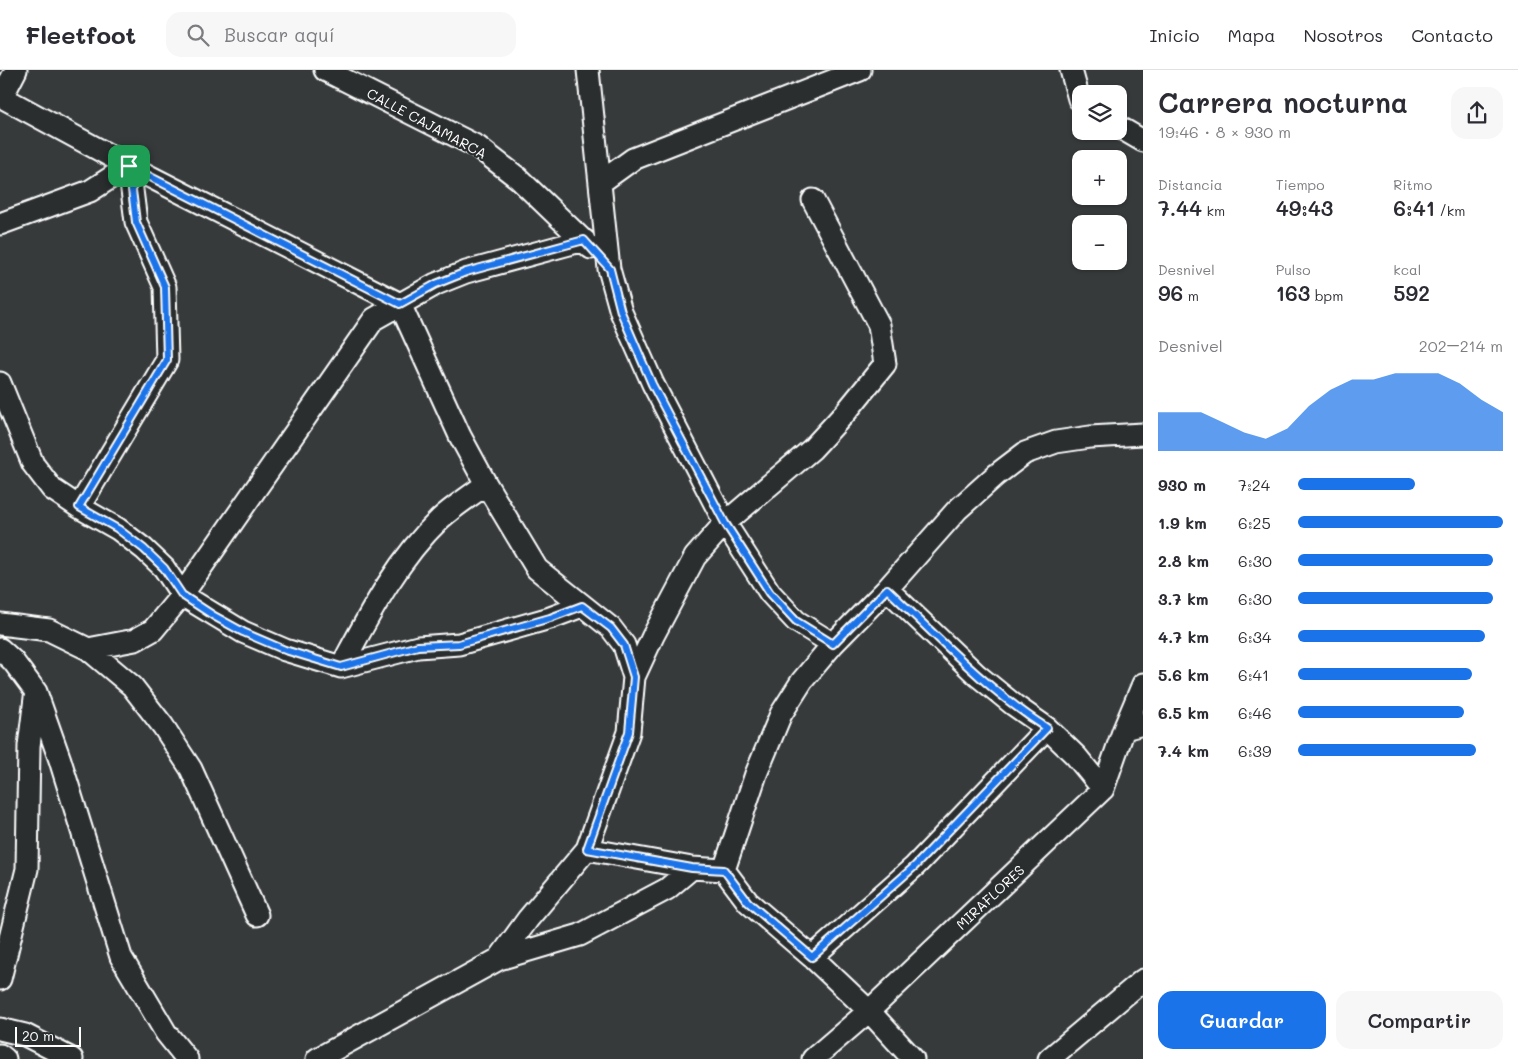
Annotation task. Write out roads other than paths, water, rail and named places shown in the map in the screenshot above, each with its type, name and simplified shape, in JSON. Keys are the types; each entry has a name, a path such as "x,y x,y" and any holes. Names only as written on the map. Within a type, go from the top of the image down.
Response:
{"street":[{"path":"16,70 1,97 129,166 400,304 460,436 486,484 538,569 611,628 624,645 634,677"},
{"name":"CALLE CAJAMARCA","path":"326,70 478,147 518,178 584,240 610,269"},
{"path":"588,70 610,269 621,312 652,384 725,523 770,593 796,621 833,644"},
{"path":"601,182 633,160 860,70"},
{"path":"1071,70 1075,85"},
{"path":"1127,132 1143,141"},
{"path":"0,224 90,190 129,166"},
{"path":"79,507 167,360 165,287 136,222 129,166"},
{"path":"499,959 528,919 587,849 629,732 634,677 652,636 694,558 725,523 812,448 846,412 884,364 878,324 813,200"},
{"path":"88,649 135,640 153,630 182,595 374,319 436,284 466,272 584,240"},
{"path":"2,395 33,464 52,489 118,529 144,549 164,568 182,595 243,632 285,650 341,667 418,646 459,644 550,618 582,606"},
{"path":"724,870 756,774 781,714 802,681 833,644 887,589 957,510 996,475 1025,453 1056,442 1090,437 1143,434"},
{"path":"341,667 378,599 414,549 440,519 486,484"},
{"path":"887,589 977,675 1014,705 1047,728 1076,756 1104,789"},
{"path":"0,624 49,630 88,649 132,686 163,726 191,769 256,915"},
{"path":"0,649 13,662 36,692 60,760 121,957 166,1033 187,1059"},
{"name":"MIRAFLORES","path":"813,1059 869,1011 1104,789 1133,726 1143,684"},
{"path":"0,979 27,869 29,746 36,692"},
{"path":"812,957 915,866 1047,728"},
{"path":"587,849 692,868 724,870 748,902 812,957 869,1011 913,1059"},
{"path":"317,1059 499,959 580,935 667,889 692,868"},
{"path":"1049,1059 1143,980"},
{"path":"0,1029 25,1035 72,1059"},
{"path":"0,1054 5,1059"}]}
